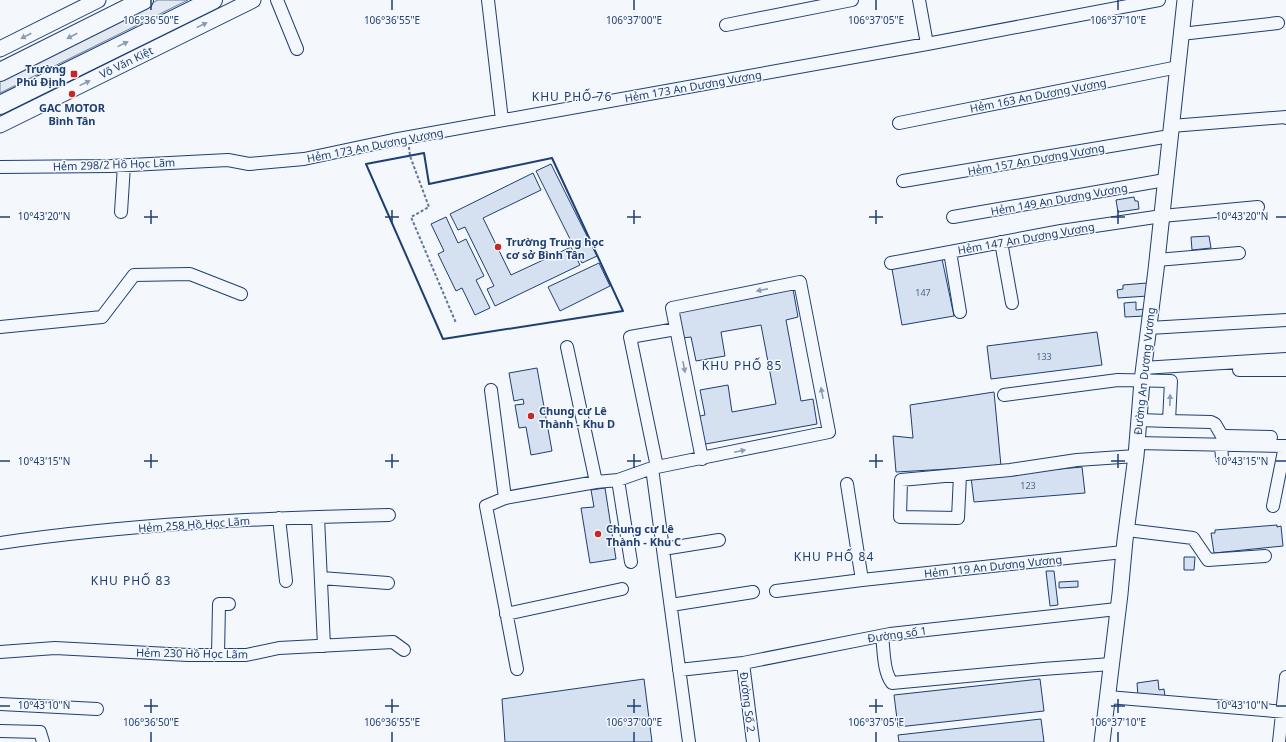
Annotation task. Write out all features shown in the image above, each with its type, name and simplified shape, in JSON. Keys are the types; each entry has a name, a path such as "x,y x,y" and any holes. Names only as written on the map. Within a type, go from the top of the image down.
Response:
{"highway":[{"path":"0,72 144,0"},
{"name":"Võ Văn Kiệt","path":"0,105 213,0"}],"main road":[{"path":"0,49 83,3 98,0"},
{"name":"Võ Văn Kiệt","path":"0,125 252,0"},
{"name":"Đường An Dương Vương","path":"1102,742 1123,552 1127,530 1136,449 1142,374 1157,260 1185,0"}],"street":[{"path":"277,0 297,49"},
{"path":"488,0 502,120"},
{"path":"726,26 852,0"},
{"path":"919,0 927,44"},
{"name":"Hẻm 173 An Dương Vương","path":"228,160 249,164 304,159 502,120 927,44 1159,0"},
{"path":"1181,34 1278,23"},
{"name":"Hẻm 163 An Dương Vương","path":"899,122 1178,67"},
{"name":"Hẻm 157 An Dương Vương","path":"903,182 1171,131 1286,117"},
{"name":"Hẻm 298/2 Hồ Học Lãm","path":"0,167 124,165 228,160"},
{"path":"121,212 124,165"},
{"name":"Hẻm 149 An Dương Vương","path":"953,216 1165,180"},
{"name":"Hẻm 147 An Dương Vương","path":"891,263 1061,231 1162,216 1258,207"},
{"path":"1001,242 1012,303"},
{"path":"950,252 960,312"},
{"path":"1157,260 1239,253"},
{"path":"0,327 102,317 134,275 190,274 241,294"},
{"path":"517,669 486,506 505,498 596,482 618,480 654,468 702,459 829,432 800,282 672,308 702,459"},
{"path":"1149,328 1286,320"},
{"path":"676,329 630,337 654,468 663,549 689,742"},
{"path":"567,347 596,482"},
{"path":"1004,395 1118,380 1142,374 1286,359"},
{"path":"1169,422 1171,373 1258,369 1286,370"},
{"path":"1142,374 1171,381"},
{"path":"491,390 505,498"},
{"path":"1138,420 1211,422 1216,424 1222,440 1222,458"},
{"path":"960,475 958,518 900,517 901,480 1010,470 1136,449 1222,440 1286,438"},
{"path":"1222,440 1285,446 1274,506"},
{"path":"618,480 631,562"},
{"path":"846,484 862,580"},
{"name":"Hẻm 258 Hồ Học Lãm","path":"0,543 62,534 234,520 389,515"},
{"path":"318,517 324,646"},
{"path":"279,518 286,581"},
{"path":"1127,530 1193,538 1208,560 1265,556"},
{"path":"663,549 719,540"},
{"name":"Hẻm 119 An Dương Vương","path":"776,591 862,580 1123,552"},
{"path":"321,578 388,584"},
{"path":"506,614 622,589"},
{"path":"671,605 753,592"},
{"path":"218,655 219,604 228,604"},
{"name":"Đường số 1","path":"679,670 743,663 882,636 1117,609"},
{"path":"882,636 889,678 892,683 1111,664"},
{"name":"Hẻm 230 Hồ Học Lãm","path":"0,652 55,648 188,655 246,655 279,648 393,642 404,650"},
{"name":"Đường Số 2","path":"743,663 753,742"},
{"path":"1279,742 1284,712 1286,677"},
{"path":"1108,697 1284,712"},
{"path":"0,704 97,709"},
{"path":"0,731 40,732 44,742"}],"path":[{"path":"407,138 410,156 430,207 410,217 456,323"}],"shaded area":[{"path":"158,0 188,0 0,93 0,78"}],"building":[{"path":"551,164 597,256 582,263 536,171"},
{"path":"533,173 541,190 483,218 511,275 571,247 580,265 495,306 487,289 494,286 465,227 458,230 450,214"},
{"path":"1134,197 1135,201 1138,201 1139,209 1118,212 1116,200"},
{"path":"446,217 458,243 466,239 484,276 476,280 490,308 475,315 462,288 456,291 438,254 444,251 431,224"},
{"path":"1209,236 1211,248 1192,250 1191,237"},
{"path":"942,259 954,316 902,325 892,269"},
{"path":"599,263 610,286 560,311 548,287"},
{"path":"1147,283 1148,296 1118,298 1117,290 1123,289 1123,285"},
{"path":"793,289 798,317 786,320 801,401 813,399 817,424 700,445 695,417 705,415 700,390 728,385 732,412 776,404 761,325 721,332 725,356 696,361 691,337 682,338 676,310"},
{"path":"1136,302 1136,310 1144,309 1145,316 1125,317 1124,303"},
{"path":"1097,332 1102,365 991,379 987,346"},
{"name":"Chung cư Lê Thành - Khu D","path":"537,368 552,451 531,455 526,427 519,428 515,405 524,404 523,399 514,401 509,373"},
{"path":"994,392 1001,466 896,472 893,436 913,438 910,405"},
{"path":"1082,467 1085,493 974,502 971,477"},
{"name":"Chung cư Lê Thành - Khu C","path":"605,488 616,559 590,563 581,508 594,507 591,490"},
{"path":"1277,525 1277,527 1281,526 1283,546 1214,553 1211,533 1215,533 1215,530"},
{"path":"1184,557 1195,557 1194,570 1184,570"},
{"path":"1046,571 1054,571 1058,605 1050,606"},
{"path":"1078,581 1078,587 1059,588 1059,582"},
{"path":"644,679 652,742 505,742 502,699"},
{"path":"1040,679 1044,711 898,727 894,695"},
{"path":"1158,680 1159,690 1164,689 1165,697 1138,696 1137,683"},
{"path":"1041,719 1044,742 899,742 898,735"}],"wall":[{"path":"424,153 429,184 552,158 623,311 443,339 366,164 424,153"}],"place":[{"name":"Trường Phú Định","path":"74,74"},
{"name":"GAC MOTOR Bình Tân","path":"72,94"},
{"name":"Trường Trung học cơ sở Bình Tân","path":"498,247"},
{"name":"Chung cư Lê Thành - Khu D","path":"531,416"},
{"name":"Chung cư Lê Thành - Khu C","path":"598,534"}],"district":[{"name":"KHU PHỐ 76","path":"572,96"},
{"name":"KHU PHỐ 85","path":"742,365"},
{"name":"KHU PHỐ 84","path":"834,556"},
{"name":"KHU PHỐ 83","path":"131,580"}]}
